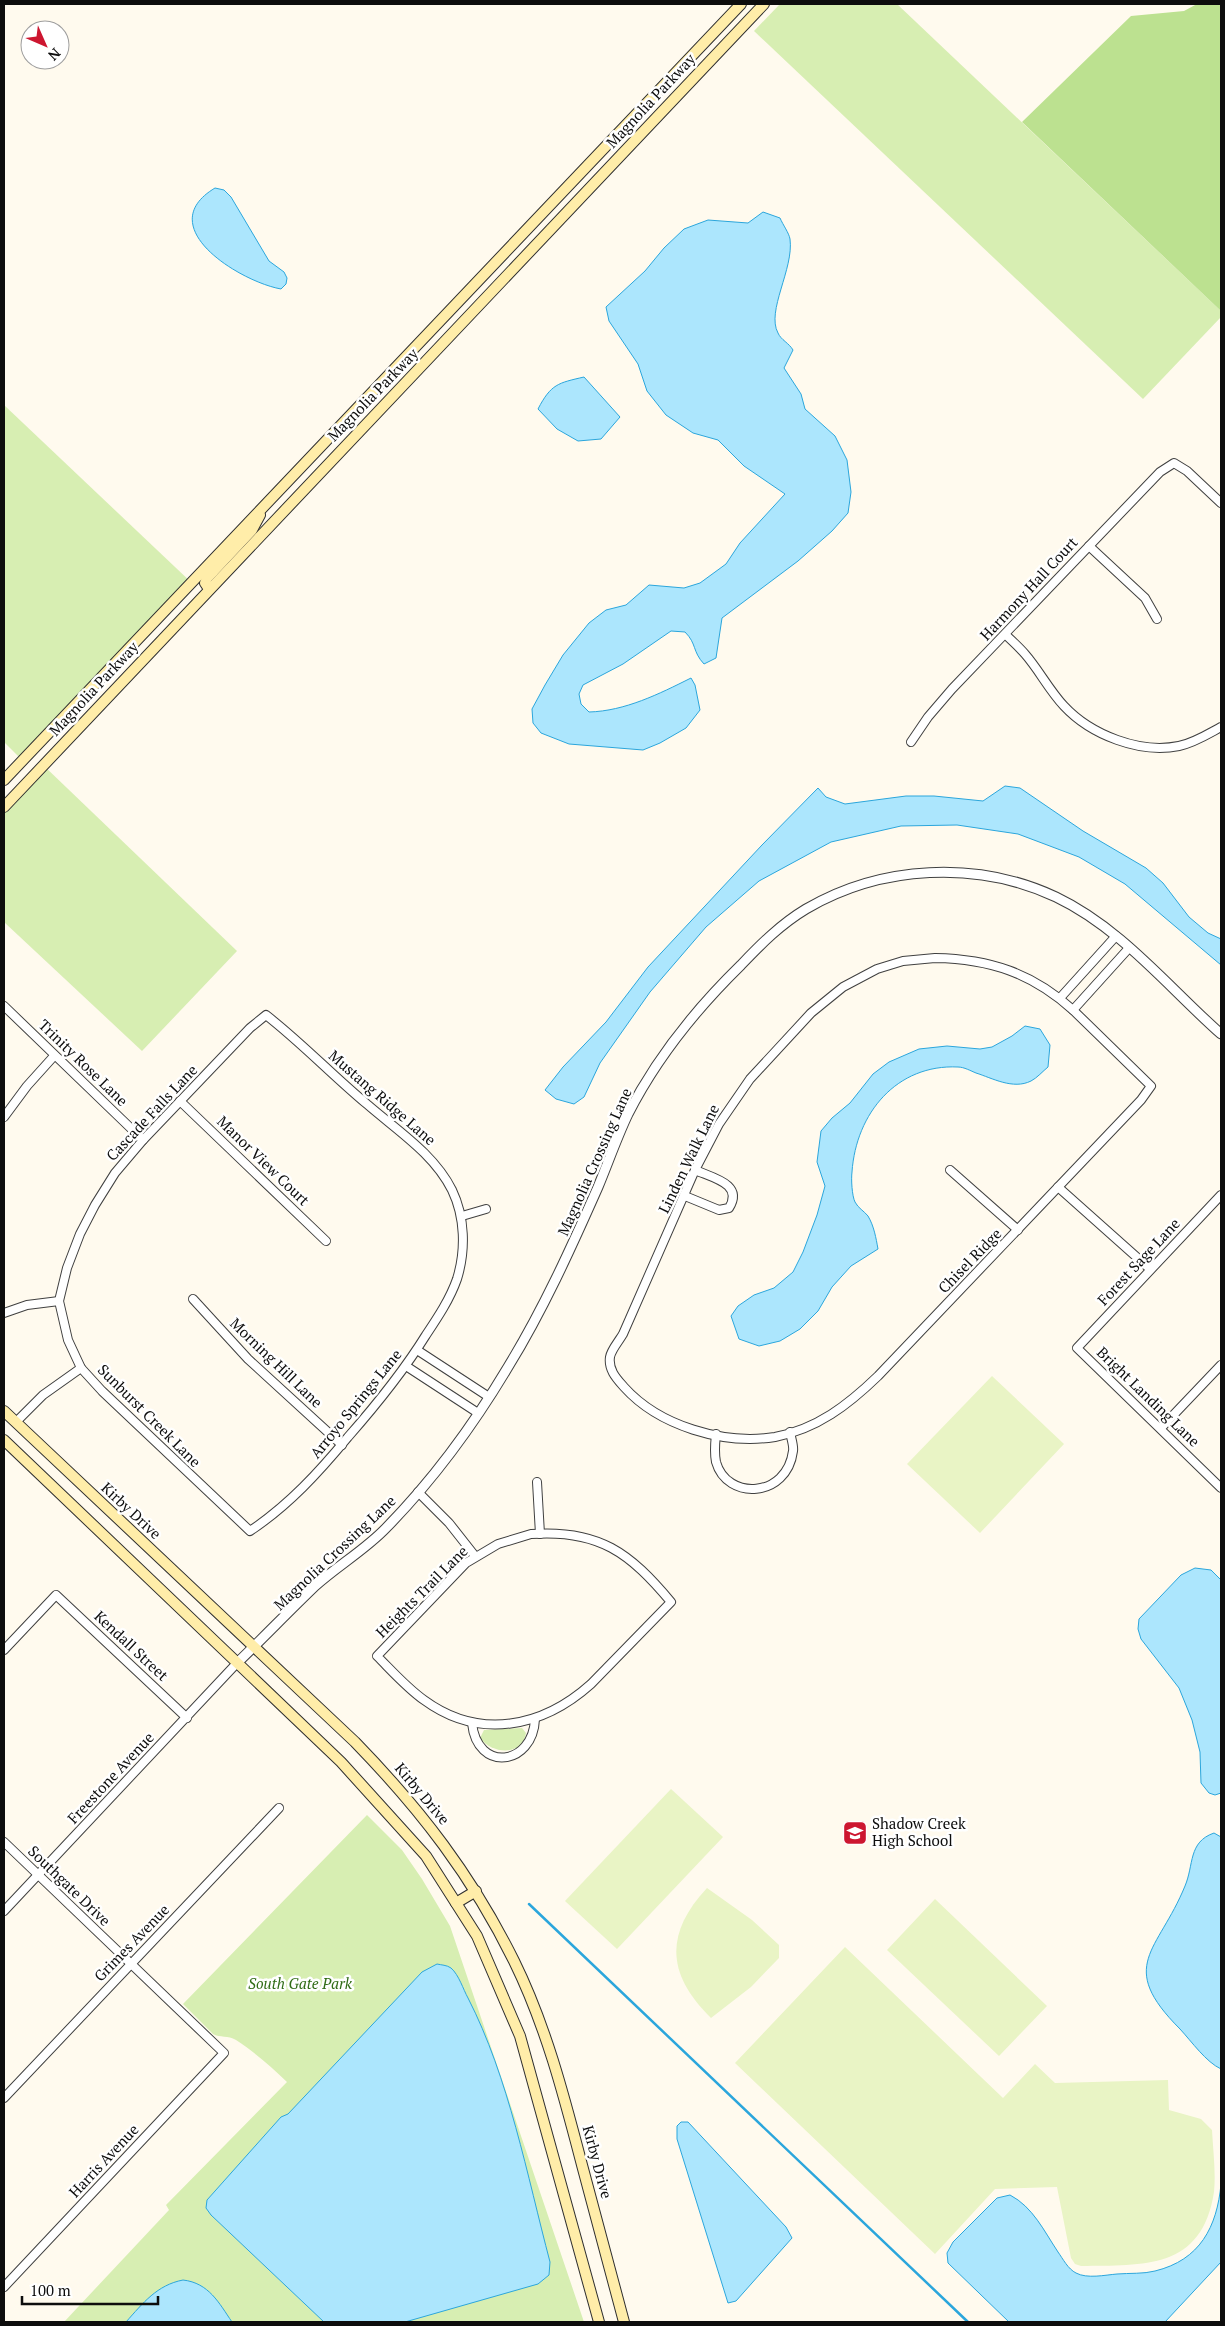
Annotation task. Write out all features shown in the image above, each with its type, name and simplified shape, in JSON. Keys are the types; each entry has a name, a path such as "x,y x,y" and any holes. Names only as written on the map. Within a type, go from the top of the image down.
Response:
{"main road":[{"name":"Magnolia Parkway","path":"4,780 742,4"},
{"name":"Magnolia Parkway","path":"4,807 764,4"},
{"path":"209,590 205,583 207,578 252,530 267,503"},
{"name":"Kirby Drive","path":"4,1411 355,1742 401,1790 444,1844 476,1891 514,1962 548,2042 624,2322"},
{"path":"4,1440 341,1762 426,1856 477,1936 520,2036 599,2322"},
{"path":"456,1903 476,1891"}],"street":[{"name":"Harmony Hall Court","path":"912,742 928,717 952,689 1006,635 1160,472 1174,463 1187,471 1221,503"},
{"path":"1089,546 1145,598 1157,618"},
{"path":"1006,635 1025,654 1063,706 1073,715 1102,733 1137,746 1161,748 1181,746 1221,727"},
{"name":"Magnolia Crossing Lane","path":"237,1663 315,1587 384,1530 418,1492 478,1413 542,1308 574,1242 628,1114 655,1068 686,1024 716,989 776,930 807,908 851,887 890,876 930,872 978,874 1034,888 1076,908 1116,936 1221,1034"},
{"path":"1060,998 1116,936"},
{"path":"1073,1010 1129,948"},
{"name":"Linden Walk Lane","path":"612,1374 610,1357 623,1334 696,1170 732,1104 770,1056 828,998 843,987 877,969 903,962 935,958 959,958 1008,968 1060,998 1151,1086"},
{"name":"Trinity Rose Lane","path":"4,1006 143,1140"},
{"name":"Cascade Falls Lane","path":"59,1301 67,1268 80,1234 115,1173 180,1101 250,1028 266,1015"},
{"name":"Mustang Ridge Lane","path":"266,1015 367,1105 419,1147 439,1170 452,1190 462,1216"},
{"path":"4,1117 27,1086 54,1056"},
{"name":"Chisel Ridge","path":"612,1374 633,1396 658,1414 686,1427 716,1434 739,1438 774,1437 830,1417 855,1399 1141,1100 1151,1086"},
{"name":"Manor View Court","path":"180,1101 326,1241"},
{"path":"684,1196 719,1210 729,1208 734,1200 734,1193 729,1186 696,1170"},
{"path":"950,1170 1018,1230"},
{"path":"1058,1187 1150,1269"},
{"name":"Forest Sage Lane","path":"1077,1348 1221,1195"},
{"path":"462,1216 486,1209"},
{"name":"Arroyo Springs Lane","path":"250,1531 268,1519 302,1488 342,1444 417,1350 447,1302 457,1278 462,1250 462,1216"},
{"name":"Morning Hill Lane","path":"193,1299 248,1359 342,1444"},
{"path":"4,1313 27,1305 59,1301"},
{"name":"Sunburst Creek Lane","path":"59,1301 68,1340 82,1368 102,1391 250,1531"},
{"name":"Bright Landing Lane","path":"1077,1348 1221,1488"},
{"path":"417,1350 489,1397"},
{"path":"1161,1428 1221,1365"},
{"path":"406,1366 478,1413"},
{"path":"16,1422 43,1395 82,1368"},
{"path":"716,1434 714,1450 717,1464 724,1475 733,1482 750,1489 760,1489 776,1483 787,1471 794,1450 790,1432"},
{"path":"537,1482 540,1534"},
{"path":"418,1492 449,1522 475,1556"},
{"name":"Heights Trail Lane","path":"472,1722 450,1715 425,1701 377,1656 459,1570 475,1556 510,1540 540,1534 581,1537 619,1552 641,1568 671,1602 578,1696 550,1713 535,1719"},
{"name":"Kendall Street","path":"4,1650 56,1595 187,1718"},
{"name":"Freestone Avenue","path":"4,1911 237,1663"},
{"path":"535,1719 533,1735 529,1744 515,1754 502,1758 490,1755 480,1748 475,1740 472,1722 507,1725 535,1719"},
{"name":"Grimes Avenue","path":"4,2098 279,1808"},
{"name":"Southgate Drive","path":"4,1842 224,2054"},
{"name":"Harris Avenue","path":"4,2288 224,2054"}],"green space":[{"path":"780,4 897,4 1221,311 1221,317 1143,399 754,31"},
{"path":"1197,4 1221,4 1221,311 1022,122 1131,16 1184,11"},
{"path":"4,405 194,585 24,762 4,742"},
{"path":"43,765 237,951 142,1051 4,922 4,808"},
{"path":"992,1376 1064,1444 980,1533 907,1464"},
{"path":"522,1728 526,1733 523,1741 513,1749 499,1750 485,1743 480,1738 484,1730"},
{"path":"671,1789 723,1837 617,1949 565,1901"},
{"name":"South Gate Park","path":"367,1815 402,1850 450,1926 584,2322 64,2322 169,2210 166,2205 287,2082 236,2040 213,2034 183,2004"},
{"path":"707,1888 752,1920 779,1945 779,1958 751,1987 711,2018 696,2002 686,1986 679,1970 676,1954 683,1922 693,1905"},
{"path":"935,1899 1047,2006 999,2056 887,1950"},
{"path":"845,1947 1003,2098 1035,2064 1055,2083 1168,2080 1169,2110 1201,2119 1212,2130 1215,2169 1214,2192 1207,2218 1197,2236 1183,2249 1167,2258 1148,2263 1081,2266 1075,2264 1071,2258 1057,2187 995,2189 935,2254 735,2063"}],"water":[{"path":"215,188 224,190 231,197 269,261 284,272 287,278 286,284 281,289 245,276 225,264 209,250 197,235 192,219 198,203"},
{"path":"763,212 780,218 790,239 788,263 775,313 775,324 778,333 793,350 784,368 801,394 805,409 835,436 847,460 851,492 848,513 832,531 798,561 722,618 716,658 704,664 685,632 671,631 623,664 583,685 579,694 581,704 589,712 616,709 642,701 691,678 695,685 700,710 686,728 660,743 643,750 569,744 541,733 533,723 532,709 563,655 589,623 606,610 626,605 649,585 684,588 700,583 726,564 740,543 785,494 744,466 718,440 693,433 666,415 647,391 638,364 609,321 606,307 645,271 664,248 684,229 708,220 748,223"},
{"path":"584,377 620,417 601,439 578,441 557,429 538,409 551,389 561,383"},
{"path":"1005,786 1020,788 1083,831 1146,868 1163,883 1189,917 1208,933 1221,939 1221,965 1125,884 1079,857 1018,834 957,825 901,826 831,842 759,881 706,927 650,992 600,1063 584,1097 574,1104 556,1099 545,1090 563,1067 606,1022 648,967 818,788 826,797 845,804 906,796 934,796 983,801"},
{"path":"1025,1026 1040,1029 1050,1045 1048,1067 1031,1081 1010,1084 963,1068 936,1068 916,1074 899,1083 884,1096 871,1112 862,1130 855,1150 852,1175 855,1202 870,1220 878,1249 851,1266 832,1287 818,1311 800,1329 780,1341 759,1346 739,1339 731,1316 738,1306 754,1295 774,1288 793,1272 803,1252 817,1215 825,1186 817,1162 821,1131 832,1118 850,1103 873,1074 889,1062 919,1049 947,1046 980,1049 992,1047"},
{"path":"1195,1568 1211,1570 1221,1580 1221,1793 1215,1795 1209,1793 1201,1783 1200,1752 1192,1720 1179,1688 1141,1639 1138,1629 1139,1619 1181,1575"},
{"path":"1214,1833 1221,1837 1221,2069 1205,2057 1161,2007 1150,1989 1146,1973 1148,1958 1185,1886 1196,1848 1206,1837"},
{"path":"437,1964 449,1967 461,1982 495,2061 525,2161 550,2262 549,2275 538,2284 405,2322 324,2322 211,2215 206,2208 207,2200 281,2117 288,2114 422,1972"},
{"path":"681,2122 688,2122 786,2227 792,2238 736,2301 728,2303 677,2139 677,2126"},
{"path":"1221,2184 1221,2262 1165,2322 1009,2322 948,2263 947,2253 953,2242 997,2198 1010,2195 1032,2213 1066,2264 1076,2273 1085,2276 1096,2276 1155,2271 1184,2259 1203,2240 1215,2214"},
{"path":"183,2280 200,2285 207,2290 218,2301 232,2322 126,2322 158,2290"}],"waterway":[{"path":"529,1904 968,2322"}],"place":[{"name":"Shadow Creek High School","path":"855,1833"}]}
